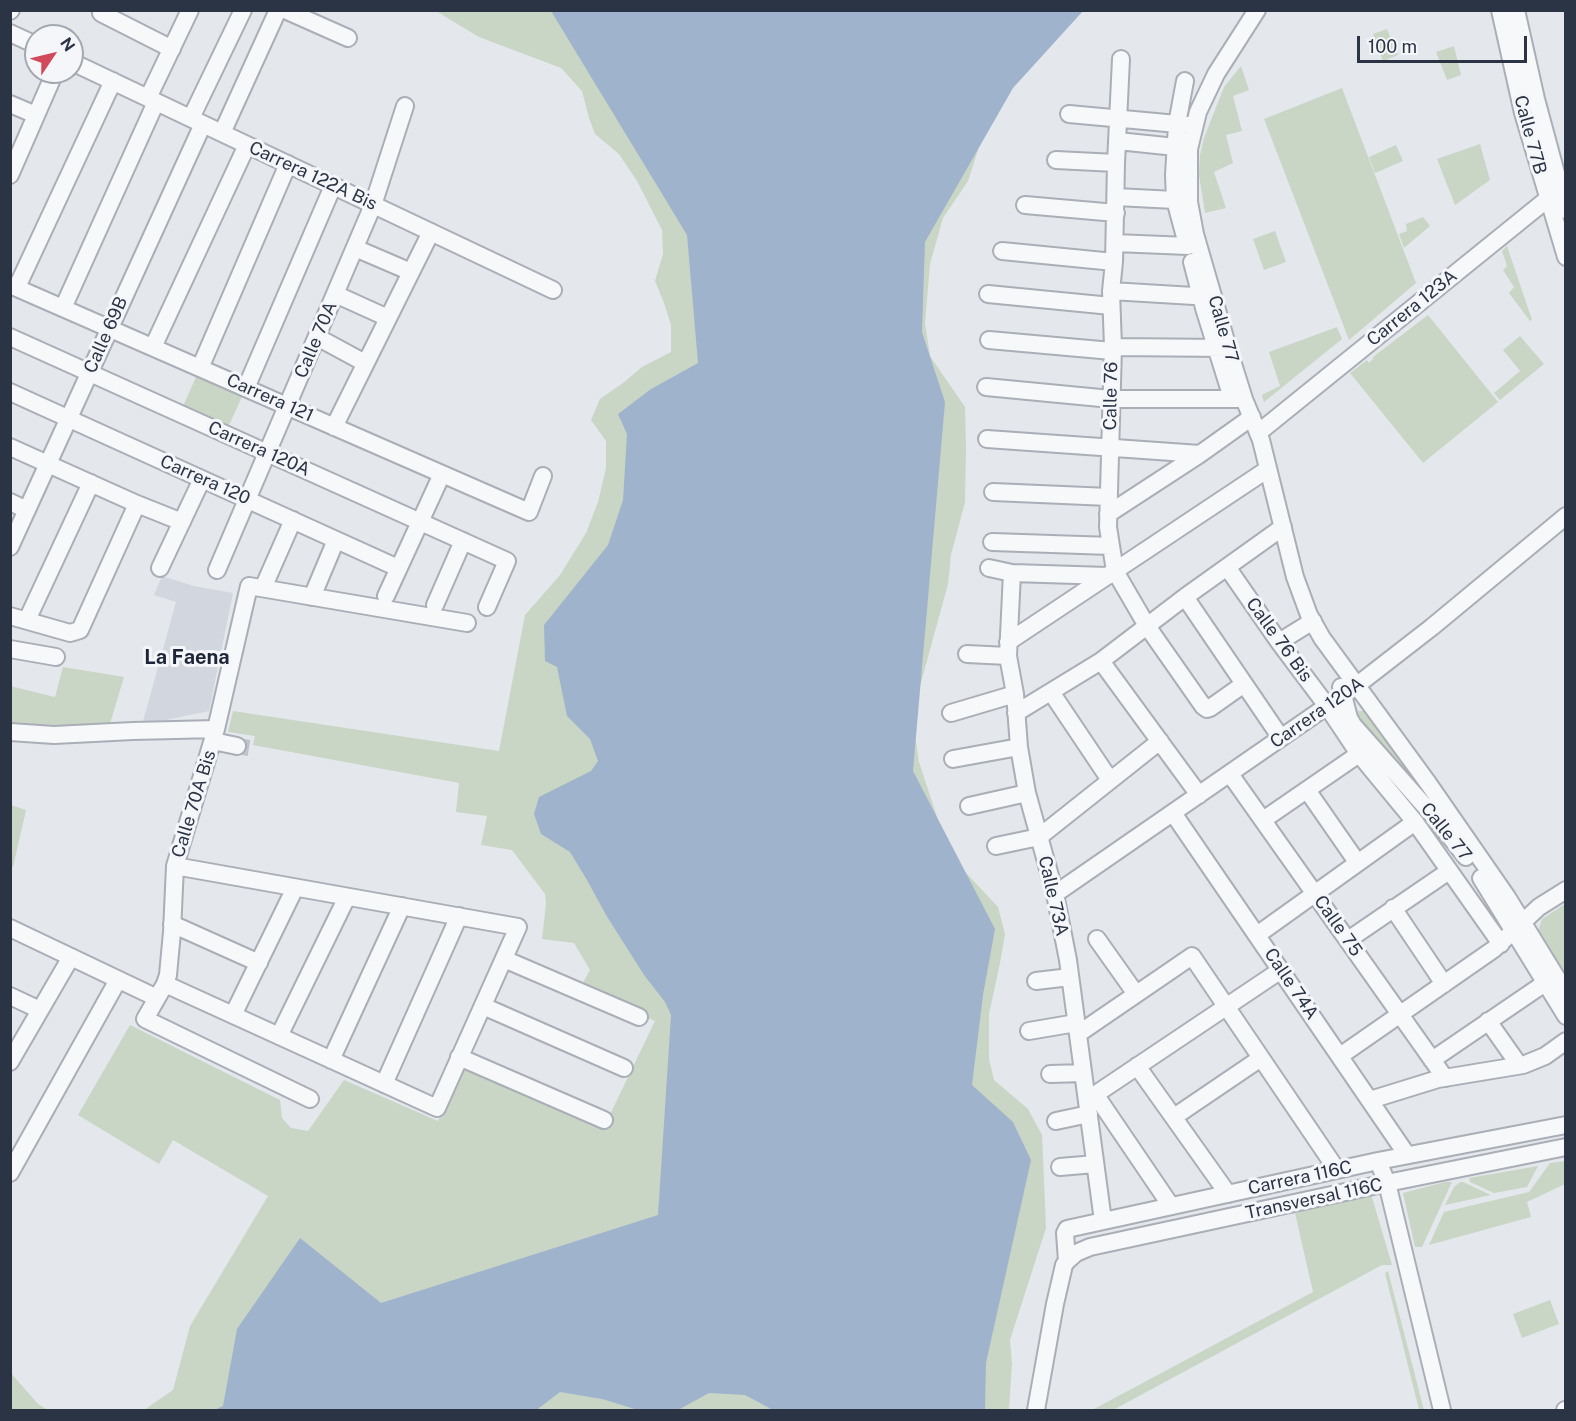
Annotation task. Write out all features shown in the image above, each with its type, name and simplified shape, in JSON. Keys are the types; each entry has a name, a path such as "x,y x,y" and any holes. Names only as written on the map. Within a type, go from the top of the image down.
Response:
{"street":[{"path":"63,308 152,100 171,49 190,10"},
{"name":"Calle 69B","path":"10,547 110,328 243,10"},
{"path":"222,133 278,10"},
{"path":"285,10 348,38"},
{"path":"1186,125 1198,112 1223,62 1257,10"},
{"name":"Calle 77B","path":"1500,10 1523,113 1566,210"},
{"name":"Calle 77B","path":"1516,10 1558,191 1566,257"},
{"path":"101,14 171,49"},
{"path":"10,33 24,39"},
{"name":"Calle 76","path":"1121,59 1111,299 1108,527 1112,574 1203,706 1210,708 1244,684"},
{"name":"Carrera 122A Bis","path":"84,68 553,290"},
{"path":"14,286 113,81"},
{"path":"988,294 1111,299 1207,297 1188,246 1176,200 1174,175 1186,125 1185,81"},
{"path":"10,175 14,155 50,84"},
{"path":"10,104 36,115"},
{"name":"Calle 70A","path":"217,570 374,205 405,106"},
{"path":"1069,114 1186,125"},
{"path":"1118,141 1182,148"},
{"path":"153,347 247,145"},
{"name":"Calle 77","path":"1182,148 1192,222 1207,297 1238,399 1255,425 1298,585 1313,621 1350,691 1428,783 1508,897 1545,983 1566,1016"},
{"path":"1056,160 1116,163"},
{"path":"200,368 288,164"},
{"path":"246,388 333,186"},
{"name":"Carrera 123A","path":"1108,514 1200,454 1255,425 1558,191"},
{"path":"1025,205 1116,205 1176,200"},
{"path":"334,426 431,232"},
{"path":"1115,243 1188,246"},
{"path":"355,248 411,272"},
{"path":"1002,251 1114,262"},
{"name":"Carrera 121","path":"14,286 529,512 543,476"},
{"path":"335,294 388,318"},
{"name":"Carrera 120A","path":"10,337 507,561 487,607"},
{"path":"317,338 365,363"},
{"path":"989,340 1112,349 1222,348"},
{"path":"986,387 1111,399 1238,399"},
{"name":"Carrera 120","path":"10,392 398,568"},
{"path":"987,439 1200,454"},
{"path":"10,447 182,522"},
{"path":"967,654 1008,649 1112,574 1268,469"},
{"path":"386,596 442,474"},
{"path":"160,568 202,479"},
{"path":"91,483 19,618 70,633 80,630 137,504"},
{"path":"993,492 1109,497"},
{"path":"10,502 27,510"},
{"name":"Carrera 120A","path":"1055,894 1350,691 1566,516"},
{"name":"Calle 70A Bis","path":"293,520 256,587 175,866 170,964 161,991 145,1019 310,1099"},
{"path":"1016,713 1101,661 1283,527"},
{"path":"312,597 336,540"},
{"path":"435,604 464,541"},
{"path":"992,542 1111,546"},
{"name":"Calle 76 Bis","path":"1227,567 1359,754 1376,764 1501,944"},
{"path":"989,568 1012,573 1112,574"},
{"name":"Calle 73A","path":"1012,573 1008,649 1015,694 1019,747 1027,793 1055,894 1070,977 1083,1073 1090,1103 1103,1221"},
{"path":"256,587 467,623"},
{"path":"1185,597 1281,738"},
{"path":"1279,642 1313,621"},
{"path":"10,649 56,657"},
{"path":"1101,661 1199,795"},
{"name":"Calle 77","path":"1350,691 1350,718 1376,764 1438,821 1566,993"},
{"path":"1051,692 1110,780"},
{"path":"951,713 1015,694"},
{"path":"10,732 54,735 132,731 214,735 237,746"},
{"path":"996,846 1039,837 1160,741"},
{"path":"953,759 1019,747"},
{"path":"1263,820 1359,754"},
{"name":"Calle 75","path":"1230,774 1445,1078"},
{"path":"1307,790 1357,862"},
{"path":"969,806 1027,793"},
{"name":"Calle 74A","path":"1173,813 1407,1155"},
{"path":"1257,935 1357,862 1418,827 1438,821"},
{"path":"10,928 118,980 161,991 233,1015 437,1108 518,927 175,866"},
{"path":"1348,940 1449,871"},
{"path":"233,1015 296,888"},
{"path":"1340,1056 1501,944 1539,907 1566,890"},
{"path":"279,1036 347,897"},
{"path":"331,1060 402,906"},
{"path":"1393,908 1444,984"},
{"path":"384,1084 459,916"},
{"path":"172,924 259,963"},
{"path":"1097,939 1136,994"},
{"path":"1029,1031 1077,1028 1136,994 1192,956 1337,1170"},
{"path":"11,1059 70,957"},
{"path":"504,959 639,1017"},
{"path":"1056,1121 1090,1103 1137,1066 1281,970"},
{"path":"1036,981 1070,977"},
{"path":"10,1173 118,980"},
{"path":"1432,1060 1545,983"},
{"path":"10,996 40,1010"},
{"path":"483,1006 624,1068"},
{"path":"1488,1021 1519,1065"},
{"path":"1370,1100 1445,1078 1519,1065 1545,1056 1566,1041"},
{"path":"459,1057 604,1120"},
{"path":"1174,1117 1261,1058"},
{"path":"1137,1066 1228,1194"},
{"path":"1050,1074 1083,1073"},
{"path":"1090,1103 1172,1206"},
{"name":"Carrera 116C","path":"1067,1261 1066,1230 1378,1161 1566,1125"},
{"name":"Transversal 116C","path":"1067,1261 1076,1253 1090,1247 1566,1147"},
{"path":"1378,1161 1387,1183 1442,1410"},
{"path":"1060,1167 1095,1164"},
{"path":"1036,1410 1055,1304 1064,1265 1067,1261"}],"shaded area":[{"path":"162,576 194,586 233,593 209,711 142,725 176,602 154,595"}],"green space":[{"path":"436,11 1023,11 968,181 943,218 930,264 925,323 930,356 965,407 965,502 951,555 948,584 919,690 913,722 919,762 938,820 955,861 998,907 1005,934 989,1014 989,1059 994,1080 1028,1109 1042,1135 1046,1228 1010,1340 1012,1363 1009,1410 144,1410 173,1390 190,1326 268,1196 173,1140 159,1164 78,1115 130,1025 280,1100 282,1118 291,1128 308,1131 344,1080 438,1121 463,1066 604,1127 655,1021 581,986 590,970 574,943 542,939 545,894 512,850 481,845 487,816 456,812 459,783 253,745 255,736 228,732 233,711 499,751 525,615 560,575 586,533 598,502 606,468 606,441 591,420 600,399 642,367 671,352 671,325 655,281 663,254 662,230 637,181 619,154 595,134 582,91 561,68 479,37"},
{"path":"1387,29 1398,55 1383,61 1373,34"},
{"path":"1454,46 1461,75 1447,80 1436,52"},
{"path":"1241,66 1249,90 1233,96 1242,131 1226,135 1233,163 1214,172 1226,208 1205,213 1199,175 1204,138 1224,87"},
{"path":"1342,88 1416,283 1349,340 1264,119"},
{"path":"1480,144 1490,180 1455,205 1437,159"},
{"path":"1396,145 1403,161 1375,173 1369,157"},
{"path":"1423,217 1430,226 1404,248 1399,234 1407,231 1406,224"},
{"path":"1275,231 1286,262 1264,270 1253,239"},
{"path":"1507,246 1532,320 1530,321 1509,293 1514,287 1503,270 1507,266 1502,251"},
{"path":"1428,315 1498,402 1423,463 1350,373 1367,360 1369,363 1373,357"},
{"path":"1337,327 1342,339 1264,402 1262,395 1280,386 1269,352"},
{"path":"1520,336 1544,364 1500,400 1494,393 1520,371 1503,350"},
{"path":"200,368 246,388 225,434 180,413"},
{"path":"63,667 124,677 109,727 11,726 10,686 55,697"},
{"path":"1358,711 1370,714 1458,837 1355,714"},
{"path":"11,805 26,810 13,867 10,866"},
{"path":"1565,904 1565,972 1538,931 1542,919"},
{"path":"1565,1161 1565,1184 1527,1202 1531,1217 1429,1245 1444,1212 1529,1192 1550,1163"},
{"path":"1538,1166 1527,1187 1494,1193 1470,1182 1469,1178"},
{"path":"1452,1182 1422,1247 1415,1247 1403,1193"},
{"path":"1460,1182 1491,1195 1445,1205 1454,1187"},
{"path":"1371,1194 1392,1265 1382,1265 1113,1410 1092,1410 1313,1292 1295,1213"},
{"path":"1388,1271 1424,1410 1419,1410 1385,1273"},
{"path":"1550,1300 1559,1324 1522,1338 1513,1314"},
{"path":"10,1372 38,1404 48,1410 11,1410"}],"water":[{"path":"551,11 1083,11 1013,88 925,242 922,332 945,402 913,771 995,929 983,995 972,1085 1013,1122 1031,1160 986,1363 985,1410 773,1410 745,1395 709,1393 678,1410 638,1410 602,1399 560,1392 538,1410 214,1410 223,1406 237,1329 300,1238 381,1303 658,1215 671,1015 665,1002 644,975 606,915 570,852 541,834 534,814 539,797 591,771 598,761 590,739 567,716 557,667 545,661 544,625 608,545 623,500 627,434 618,414 651,389 698,363 687,235"}],"tunnel":[{"path":"237,746 249,748"}],"district":[{"name":"La Faena","path":"187,658"}]}
